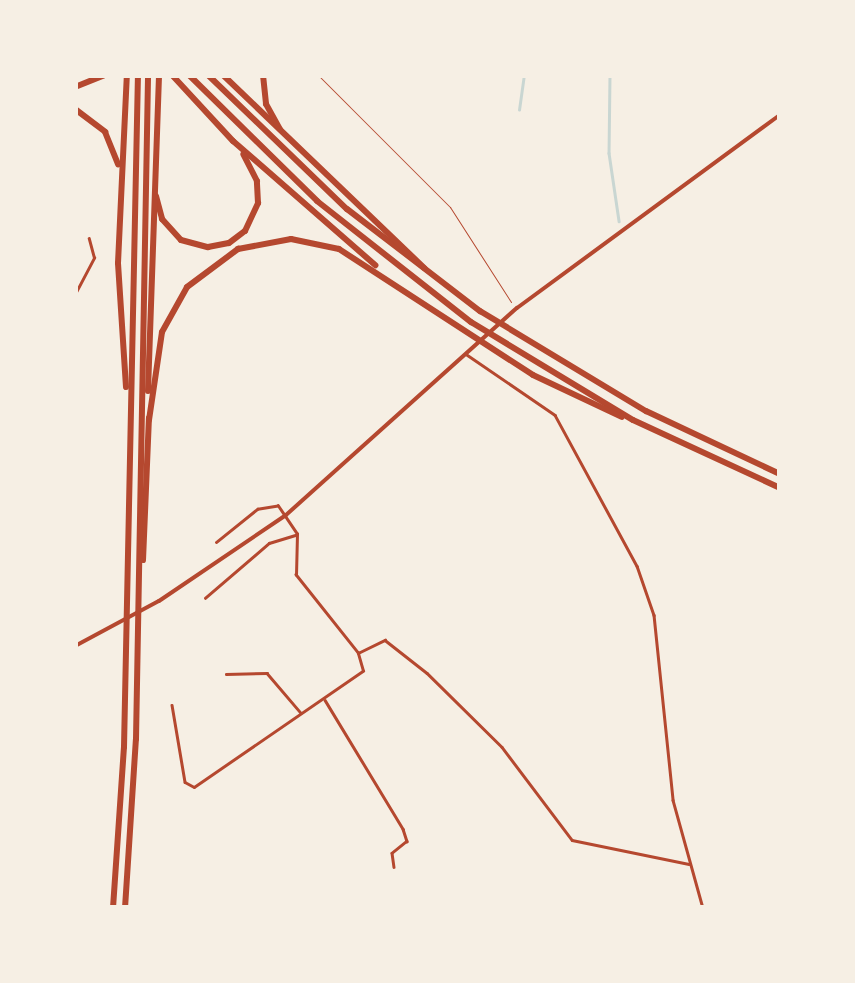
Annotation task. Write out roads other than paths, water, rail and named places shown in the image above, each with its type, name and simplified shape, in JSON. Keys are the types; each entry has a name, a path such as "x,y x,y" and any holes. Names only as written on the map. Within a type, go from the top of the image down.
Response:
{"highway":[{"path":"75,88 104,75"},
{"path":"128,75 120,186 119,323 129,418"},
{"path":"113,908 124,746 138,75"},
{"path":"139,581 148,75"},
{"path":"125,908 149,420 159,75"},
{"path":"172,75 233,140 398,284 492,350 606,413 633,420"},
{"path":"189,75 317,201 472,322 633,420 780,488"},
{"path":"208,75 325,190 480,312 646,411 780,474"},
{"path":"223,75 435,280"},
{"path":"263,75 266,104 287,138"},
{"path":"75,109 105,132 120,186"},
{"path":"154,180 158,209 174,235 198,247 229,243 252,221 258,203 254,172 233,140"},
{"path":"149,420 166,320 186,287 223,256 264,241 306,240 339,249 398,284"}],"street":[{"path":"75,646 158,602 286,515 517,308 780,115"},
{"path":"75,294 93,263 89,239"},
{"path":"464,353 555,416 638,566 654,615 673,800 703,908"},
{"path":"172,704 188,787 363,670 358,653 298,579 297,534 286,515 266,504 217,542"},
{"path":"205,598 269,543 297,534"},
{"path":"358,653 386,640 426,673 502,747 572,840 691,864"},
{"path":"226,674 267,673 302,714"},
{"path":"324,699 404,830 407,841 392,853 394,866"}],"waterway":[{"path":"519,110 524,75"},
{"path":"610,75 609,153 619,221"}]}
